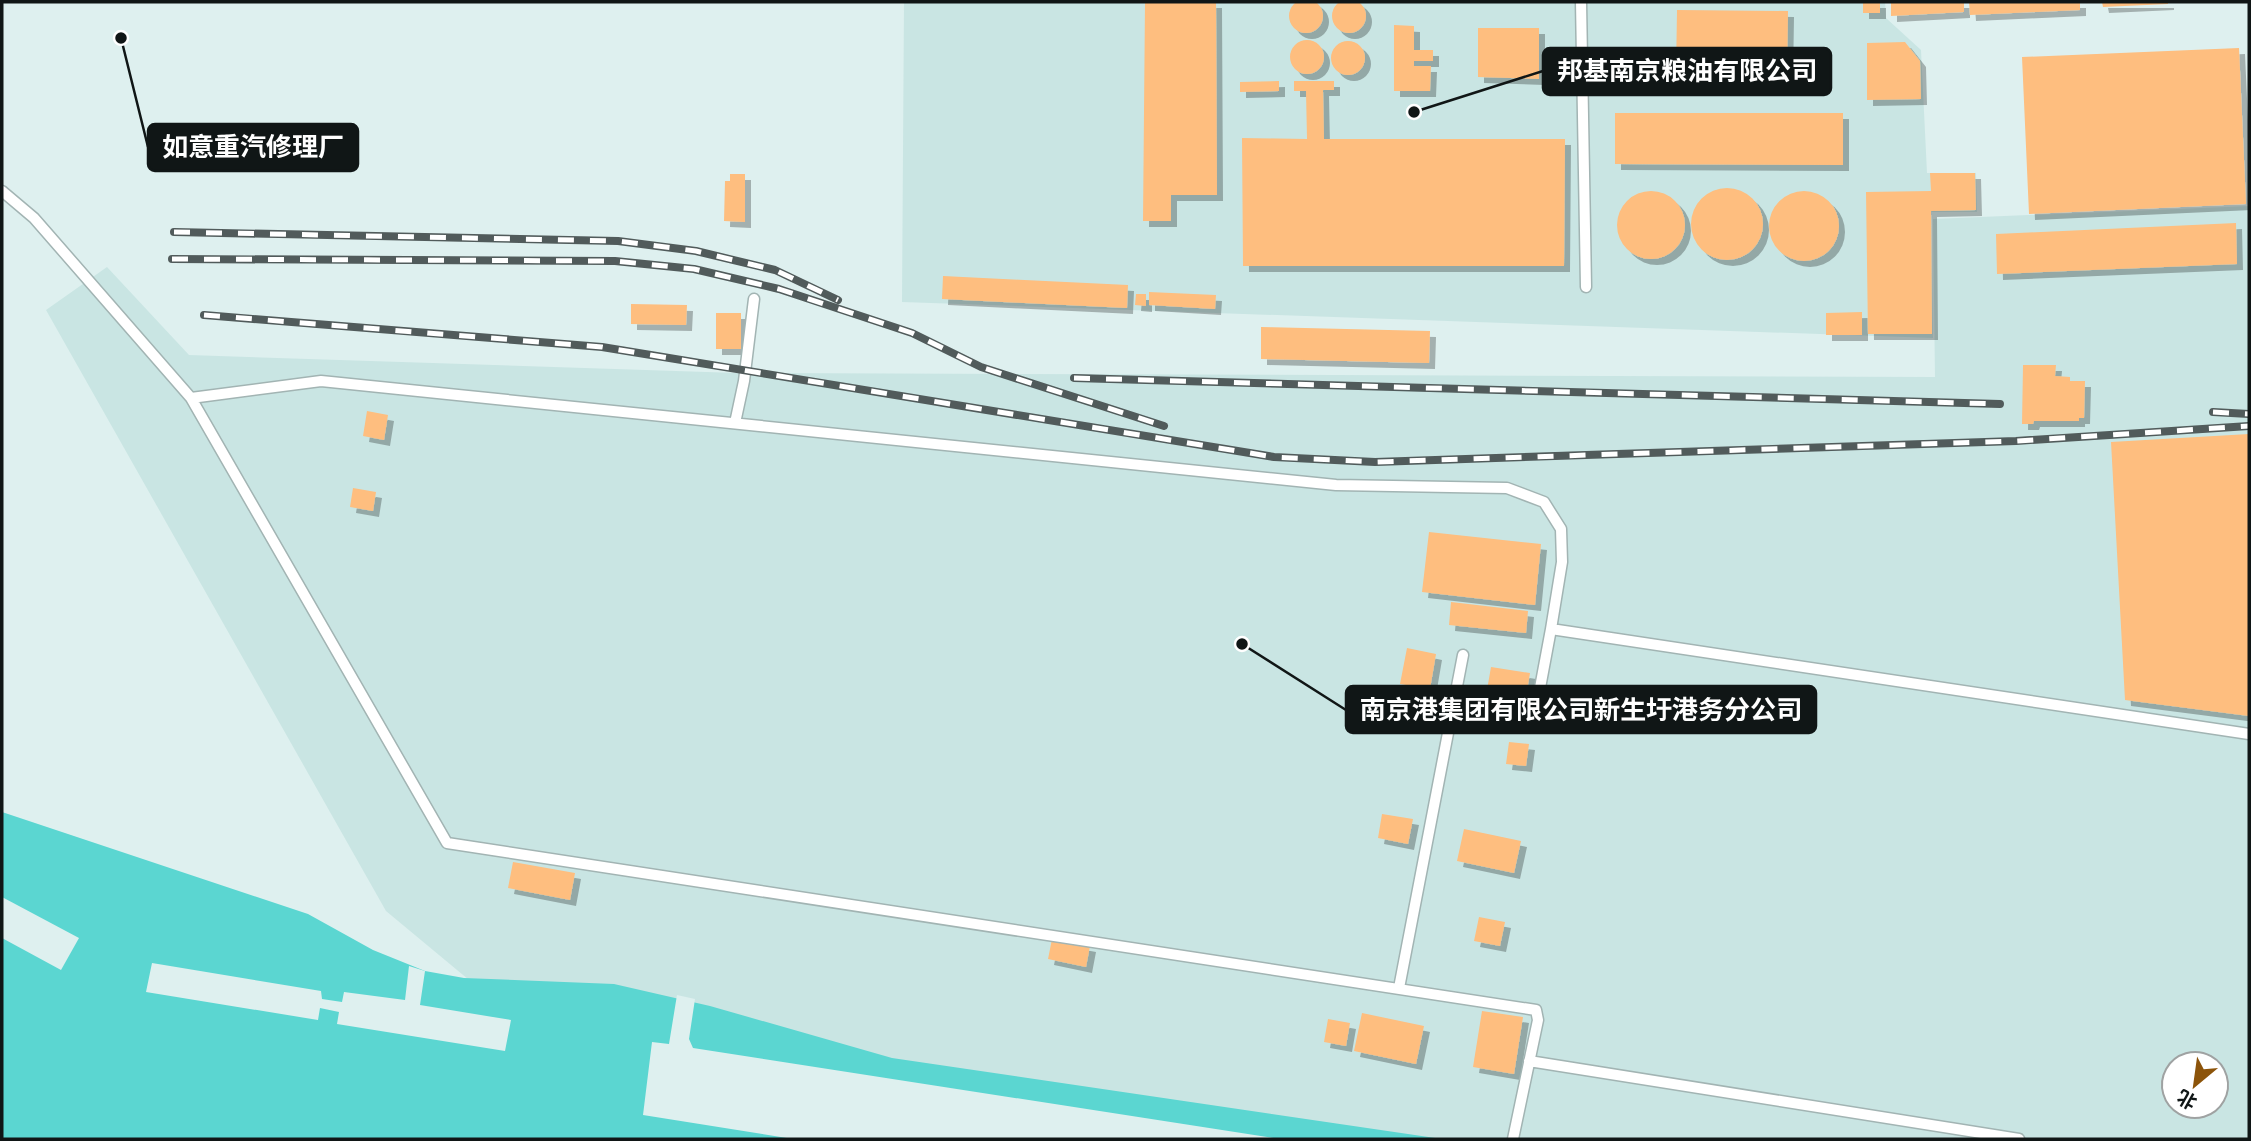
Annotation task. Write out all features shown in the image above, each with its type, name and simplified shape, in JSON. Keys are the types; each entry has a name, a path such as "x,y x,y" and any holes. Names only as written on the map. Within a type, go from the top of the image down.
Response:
{"lane":[{"path":"1581,2 1586,287"},
{"path":"2,191 34,218 191,398 447,843 1536,1010 1538,1020 1513,1139"},
{"path":"734,423 744,381 754,299"},
{"path":"191,398 321,381 1336,485 1507,488 1544,502 1561,529 1562,562 1534,720 1453,706"},
{"path":"1552,629 2249,734"},
{"path":"1399,988 1463,655"},
{"path":"1530,1061 2019,1139"}],"shaded area":[{"path":"904,2 1885,2 1886,18 1921,50 1927,173 1976,173 1977,212 1931,212 1933,338 902,302"},
{"path":"2249,206 2249,1139 743,1139 641,1123 386,911 46,310 107,267 189,355 737,373 1935,377 1933,219"}],"water":[{"path":"2,812 308,914 373,950 425,971 464,978 614,984 710,1006 892,1058 1442,1139 2,1139"}],"pier":[{"path":"2,897 79,938 61,970 2,938"},
{"path":"152,963 321,991 322,999 342,1002 344,992 405,1000 409,966 425,971 420,1005 511,1020 505,1051 337,1024 339,1012 320,1008 318,1020 146,992"},
{"path":"677,995 695,999 689,1039 693,1048 1280,1139 793,1139 643,1115 652,1042 669,1044"}],"building":[{"path":"1306,-1 1318,4 1323,16 1318,28 1306,33 1294,28 1289,16 1294,4"},
{"path":"1349,-1 1361,4 1366,16 1361,28 1349,33 1337,28 1332,16 1337,4"},
{"path":"1145,2 1216,2 1217,195 1171,195 1171,221 1143,221"},
{"path":"1863,2 1880,2 1880,13 1863,13"},
{"path":"1891,2 1964,2 1964,12 1891,16"},
{"path":"1969,2 2080,2 2080,10 1970,15"},
{"path":"2102,2 2168,2 2168,4 2103,7"},
{"path":"1677,10 1788,11 1787,73 1676,72"},
{"path":"1394,25 1414,26 1414,50 1433,50 1433,61 1414,61 1414,66 1431,66 1430,91 1394,91"},
{"path":"1478,28 1539,28 1539,79 1478,77"},
{"path":"1307,40 1319,45 1324,57 1319,69 1307,74 1295,69 1290,57 1295,45"},
{"path":"1348,41 1360,46 1365,58 1360,70 1348,75 1336,70 1331,58 1336,46"},
{"path":"1905,42 1920,61 1921,99 1867,100 1867,43"},
{"path":"2239,48 2246,204 2029,214 2022,57"},
{"path":"1279,81 1279,91 1240,92 1240,82"},
{"path":"1294,81 1334,81 1334,90 1323,90 1324,139 1565,139 1564,266 1243,266 1242,138 1307,139 1306,91 1294,91"},
{"path":"1615,113 1843,113 1843,165 1615,164"},
{"path":"1930,173 1975,173 1976,210 1931,211 1932,334 1868,334 1866,192 1931,191"},
{"path":"730,174 745,174 745,222 724,221 725,181 730,181"},
{"path":"1727,188 1747,194 1757,204 1763,224 1757,244 1747,254 1727,260 1707,254 1697,244 1691,224 1697,204 1707,194"},
{"path":"1644,191 1658,191 1670,196 1680,206 1685,225 1680,244 1670,254 1658,259 1644,259 1632,254 1622,244 1617,232 1617,218 1622,206 1632,196"},
{"path":"1811,191 1824,197 1833,206 1837,212 1837,240 1829,251 1818,259 1797,261 1779,251 1771,240 1769,219 1779,201 1790,193"},
{"path":"2236,223 2237,264 1997,274 1996,234"},
{"path":"943,276 1128,285 1127,308 942,299"},
{"path":"1149,292 1216,295 1215,309 1149,305"},
{"path":"1136,294 1146,294 1146,306 1135,305"},
{"path":"631,304 687,305 686,325 631,324"},
{"path":"1862,312 1862,335 1826,335 1826,313"},
{"path":"716,313 741,313 741,349 716,349"},
{"path":"1261,327 1430,331 1429,363 1261,359"},
{"path":"2023,365 2056,365 2055,376 2070,377 2070,381 2085,381 2084,418 2079,418 2079,421 2034,421 2033,424 2022,424"},
{"path":"367,411 388,415 384,440 363,436"},
{"path":"2249,434 2249,716 2125,700 2111,442"},
{"path":"353,488 376,492 373,511 350,507"},
{"path":"1429,532 1541,544 1535,605 1422,592"},
{"path":"1451,602 1528,611 1526,633 1449,625"},
{"path":"1407,648 1436,654 1430,689 1400,684"},
{"path":"1491,667 1530,673 1526,697 1487,690"},
{"path":"1509,742 1529,744 1526,766 1506,764"},
{"path":"1382,814 1413,819 1408,844 1378,838"},
{"path":"1464,829 1521,841 1514,873 1457,861"},
{"path":"513,862 575,873 570,900 508,888"},
{"path":"1479,917 1505,922 1500,946 1474,941"},
{"path":"1052,939 1090,946 1086,967 1048,959"},
{"path":"1482,1011 1523,1017 1514,1074 1473,1067"},
{"path":"1362,1013 1424,1026 1416,1064 1354,1051"},
{"path":"1328,1019 1350,1023 1346,1046 1324,1042"}],"railway":[{"path":"174,232 618,241 696,251 775,270 838,300"},
{"path":"172,259 615,261 694,269 779,289 912,333 981,367 1164,426"},
{"path":"204,315 602,347 1274,457 1375,462 2016,441 2249,426"},
{"path":"1074,378 2000,404"},
{"path":"2213,412 2249,414"}],"place":[{"name":"如意重汽修理厂","path":"121,38"},
{"name":"邦基南京粮油有限公司","path":"1414,112"},
{"name":"南京港集团有限公司新生圩港务分公司","path":"1242,644"}]}
